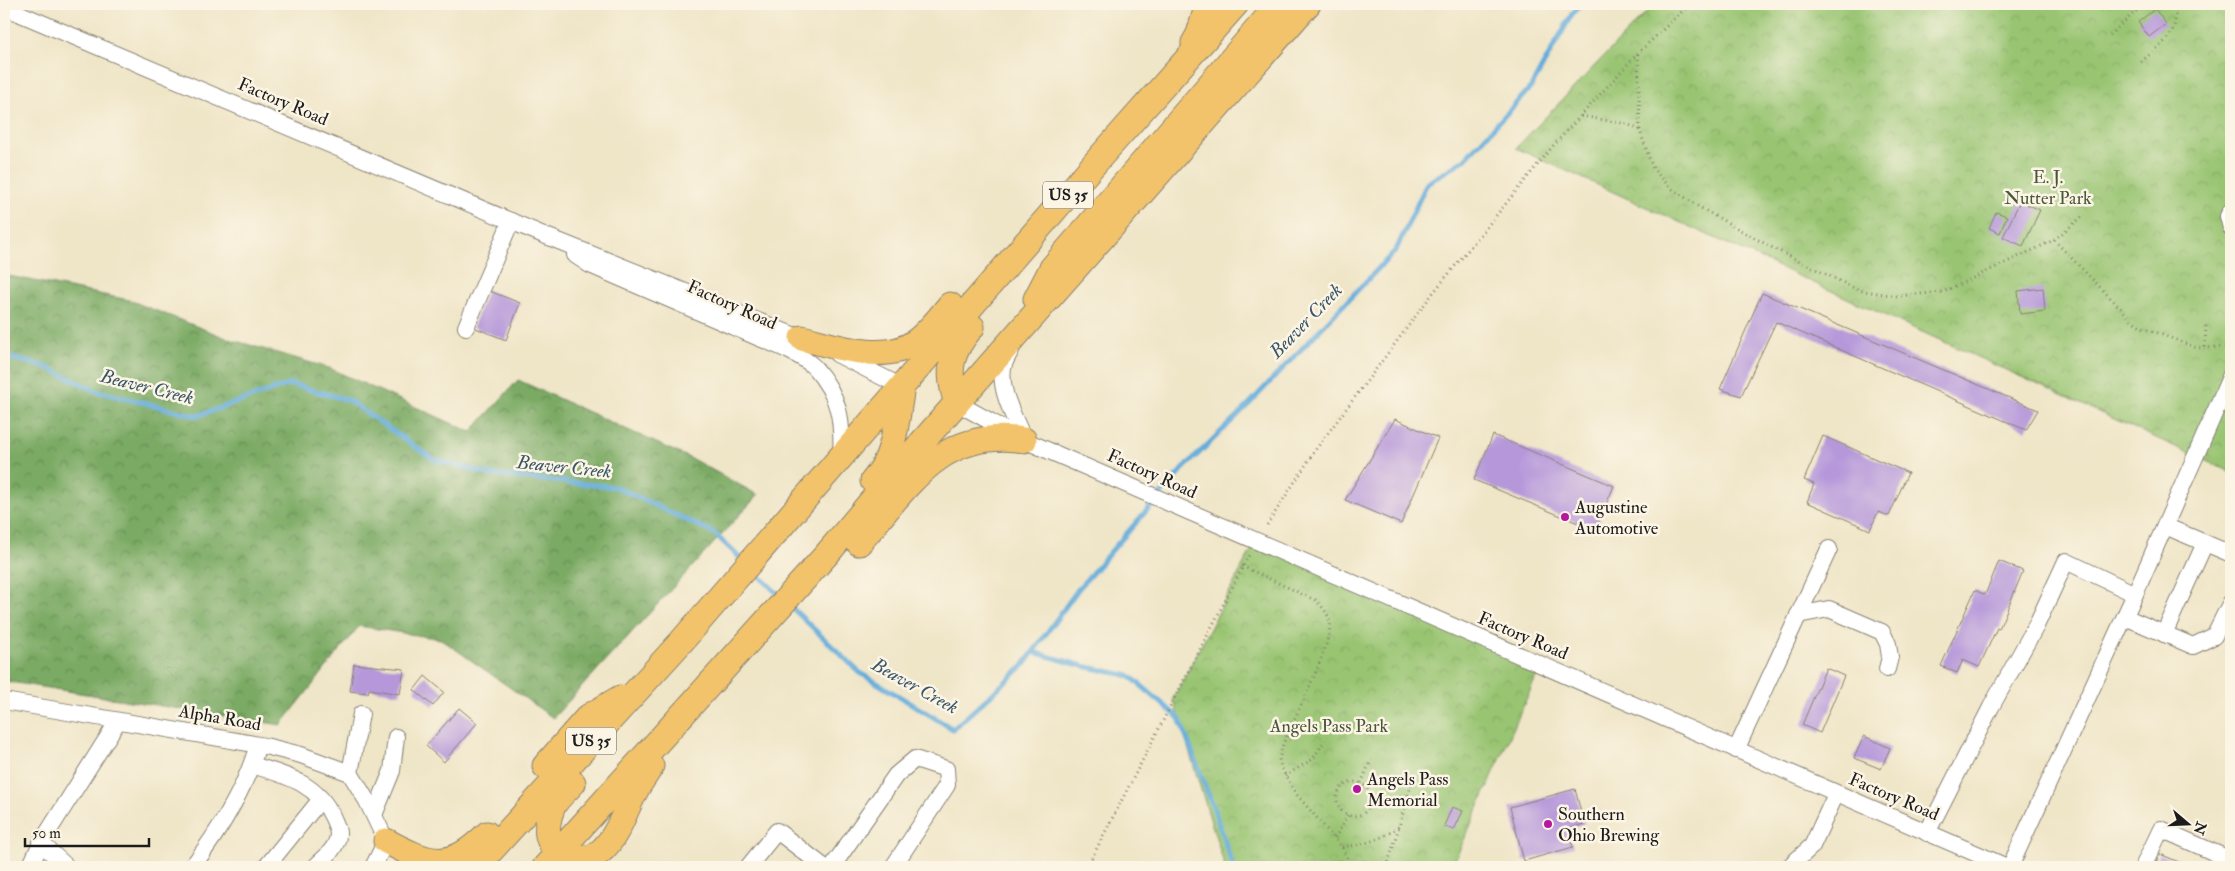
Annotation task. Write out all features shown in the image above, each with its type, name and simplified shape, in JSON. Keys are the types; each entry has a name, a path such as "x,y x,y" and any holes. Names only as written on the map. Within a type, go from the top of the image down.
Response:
{"highway":[{"path":"1179,68 1199,34 1208,4"},
{"name":"US 35","path":"476,867 642,685 711,618 792,525 840,458 1102,155 1236,4"},
{"path":"957,403 951,385 950,369 954,351 964,336 1227,33 1243,4"},
{"path":"1019,332 1052,268 1279,4"},
{"name":"US 35","path":"552,859 568,855 585,859 601,852 617,829 637,789 687,711 748,646 902,465 1308,4"},
{"path":"802,338 869,353 902,348 914,342 930,328 1070,167 1102,155"},
{"path":"827,555 887,460 893,444 902,387"},
{"path":"827,555 926,466 944,453 965,443 987,438 1004,437 1024,440"},
{"path":"552,859 547,828 554,805 653,696 711,618"},
{"path":"386,841 403,850 442,865 455,862 476,846 588,717 642,685"},
{"path":"386,841 394,867"}],"street":[{"name":"Factory Road","path":"4,7 546,236 802,338 902,387"},
{"path":"2231,211 2228,216 2231,228"},
{"path":"466,328 511,221"},
{"name":"Factory Road","path":"546,236 590,265 765,341 812,366 823,379 836,401 842,428 840,458"},
{"path":"1019,332 1004,365 1004,383 1008,402 1024,440"},
{"path":"2008,867 2125,617 2231,375"},
{"name":"Factory Road","path":"957,403 1024,440 1836,794 2008,867"},
{"path":"2165,526 2231,554"},
{"path":"2164,634 2205,543"},
{"path":"1736,750 1829,549"},
{"path":"1927,833 1991,707 2036,626 2066,561 2135,594"},
{"path":"2125,617 2193,646 2214,636 2231,602"},
{"path":"1798,615 1830,609 1882,632 1888,644 1890,658 1887,669"},
{"name":"Alpha Road","path":"4,701 258,745 301,755 350,773"},
{"path":"360,714 350,773 374,815 386,841 373,867"},
{"path":"30,867 41,843 118,721"},
{"path":"374,815 392,771 396,737"},
{"path":"192,867 206,849 227,814 252,765 258,745"},
{"path":"832,867 896,775 915,759 946,768 948,785 893,867"},
{"path":"252,765 297,780 311,788 321,799 338,830 338,839 334,847 315,867"},
{"path":"1789,867 1812,846 1836,794"},
{"path":"266,867 321,799"},
{"path":"2143,867 2161,829 2231,860"},
{"path":"748,867 777,832 824,867"},
{"path":"41,843 67,867"}],"path":[{"path":"1267,525 1316,449 1381,360 1494,218 1552,147 1638,53 1690,4"},
{"path":"2110,35 2143,4"},
{"path":"2141,62 2170,36 2177,22 2176,4"},
{"path":"1638,53 1640,131 1653,169 1671,188 1699,207 1771,247 1858,290 1897,296 1943,292 2054,240 2083,216"},
{"path":"1582,116 1627,124 1640,131"},
{"path":"2054,240 2132,320 2142,327 2197,348 2228,347"},
{"path":"2205,347 2204,334 2206,325"},
{"path":"1087,867 1250,552"},
{"path":"1242,566 1315,600 1323,608 1330,622 1328,641 1279,759 1280,768 1285,776 1316,818 1342,847 1351,867"},
{"path":"1285,776 1313,759 1325,740"},
{"path":"1361,783 1371,760"},
{"path":"1387,867 1401,825 1413,779"},
{"path":"1350,782 1361,783 1369,792 1370,803 1364,812 1359,815 1348,815 1339,807 1337,794 1340,789 1350,782"},
{"path":"1335,838 1348,815"},
{"path":"1342,847 1380,840 1401,825"}],"green space":[{"name":"E. J. Nutter Park","path":"1654,4 2231,4 2231,472 1516,148"},
{"path":"4,275 129,300 229,339 329,368 471,432 518,380 694,460 758,495 553,718 441,639 359,626 281,725 4,681"},
{"name":"Angels Pass Park","path":"1256,541 1541,666 1452,867 1225,867 1173,699"}],"building":[{"path":"2155,9 2166,24 2149,37 2138,22"},
{"path":"2020,201 2040,210 2023,246 2003,237"},
{"path":"1996,212 2007,216 2000,233 1989,228"},
{"path":"2043,288 2045,311 2020,314 2018,291"},
{"path":"487,290 520,303 506,340 473,327"},
{"path":"1762,293 2038,410 2026,430 1776,322 1741,396 1720,389"},
{"path":"1395,419 1438,438 1401,524 1345,500"},
{"path":"1493,435 1614,486 1595,530 1474,480"},
{"path":"1823,436 1908,473 1889,516 1878,512 1870,530 1807,502 1814,484 1804,480"},
{"path":"1999,561 2023,571 1999,629 1997,628 1979,667 1963,660 1957,673 1941,666 1975,590 1985,595"},
{"path":"354,664 404,669 400,694 369,689 368,693 350,691"},
{"path":"1826,668 1844,676 1820,733 1802,725"},
{"path":"425,676 444,692 433,706 414,690"},
{"path":"459,708 477,723 444,762 426,746"},
{"path":"1864,736 1890,748 1881,769 1854,758"},
{"path":"1575,789 1584,824 1568,829 1573,847 1524,861 1510,807"},
{"path":"1452,807 1463,811 1454,830 1444,826"},
{"path":"2160,854 2191,867 2154,867"}],"waterway":[{"name":"Beaver Creek","path":"789,605 859,672 953,729 1023,666 1079,588 1182,470 1250,403 1396,250 1427,183 1464,160 1531,87 1572,14 1582,4"},
{"name":"Beaver Creek","path":"4,356 46,367 96,391 197,416 290,384 348,400 433,459 492,475 616,487 714,533 743,561"},
{"name":"Beaver Creek","path":"753,570 779,595"},
{"name":"Beaver Creek","path":"1033,652 1083,666 1130,676 1179,718 1214,809 1233,867"}],"place":[{"name":"Augustine Automotive","path":"1565,517"},
{"name":"Angels Pass Memorial","path":"1357,789"},
{"name":"Southern Ohio Brewing","path":"1548,824"}]}
